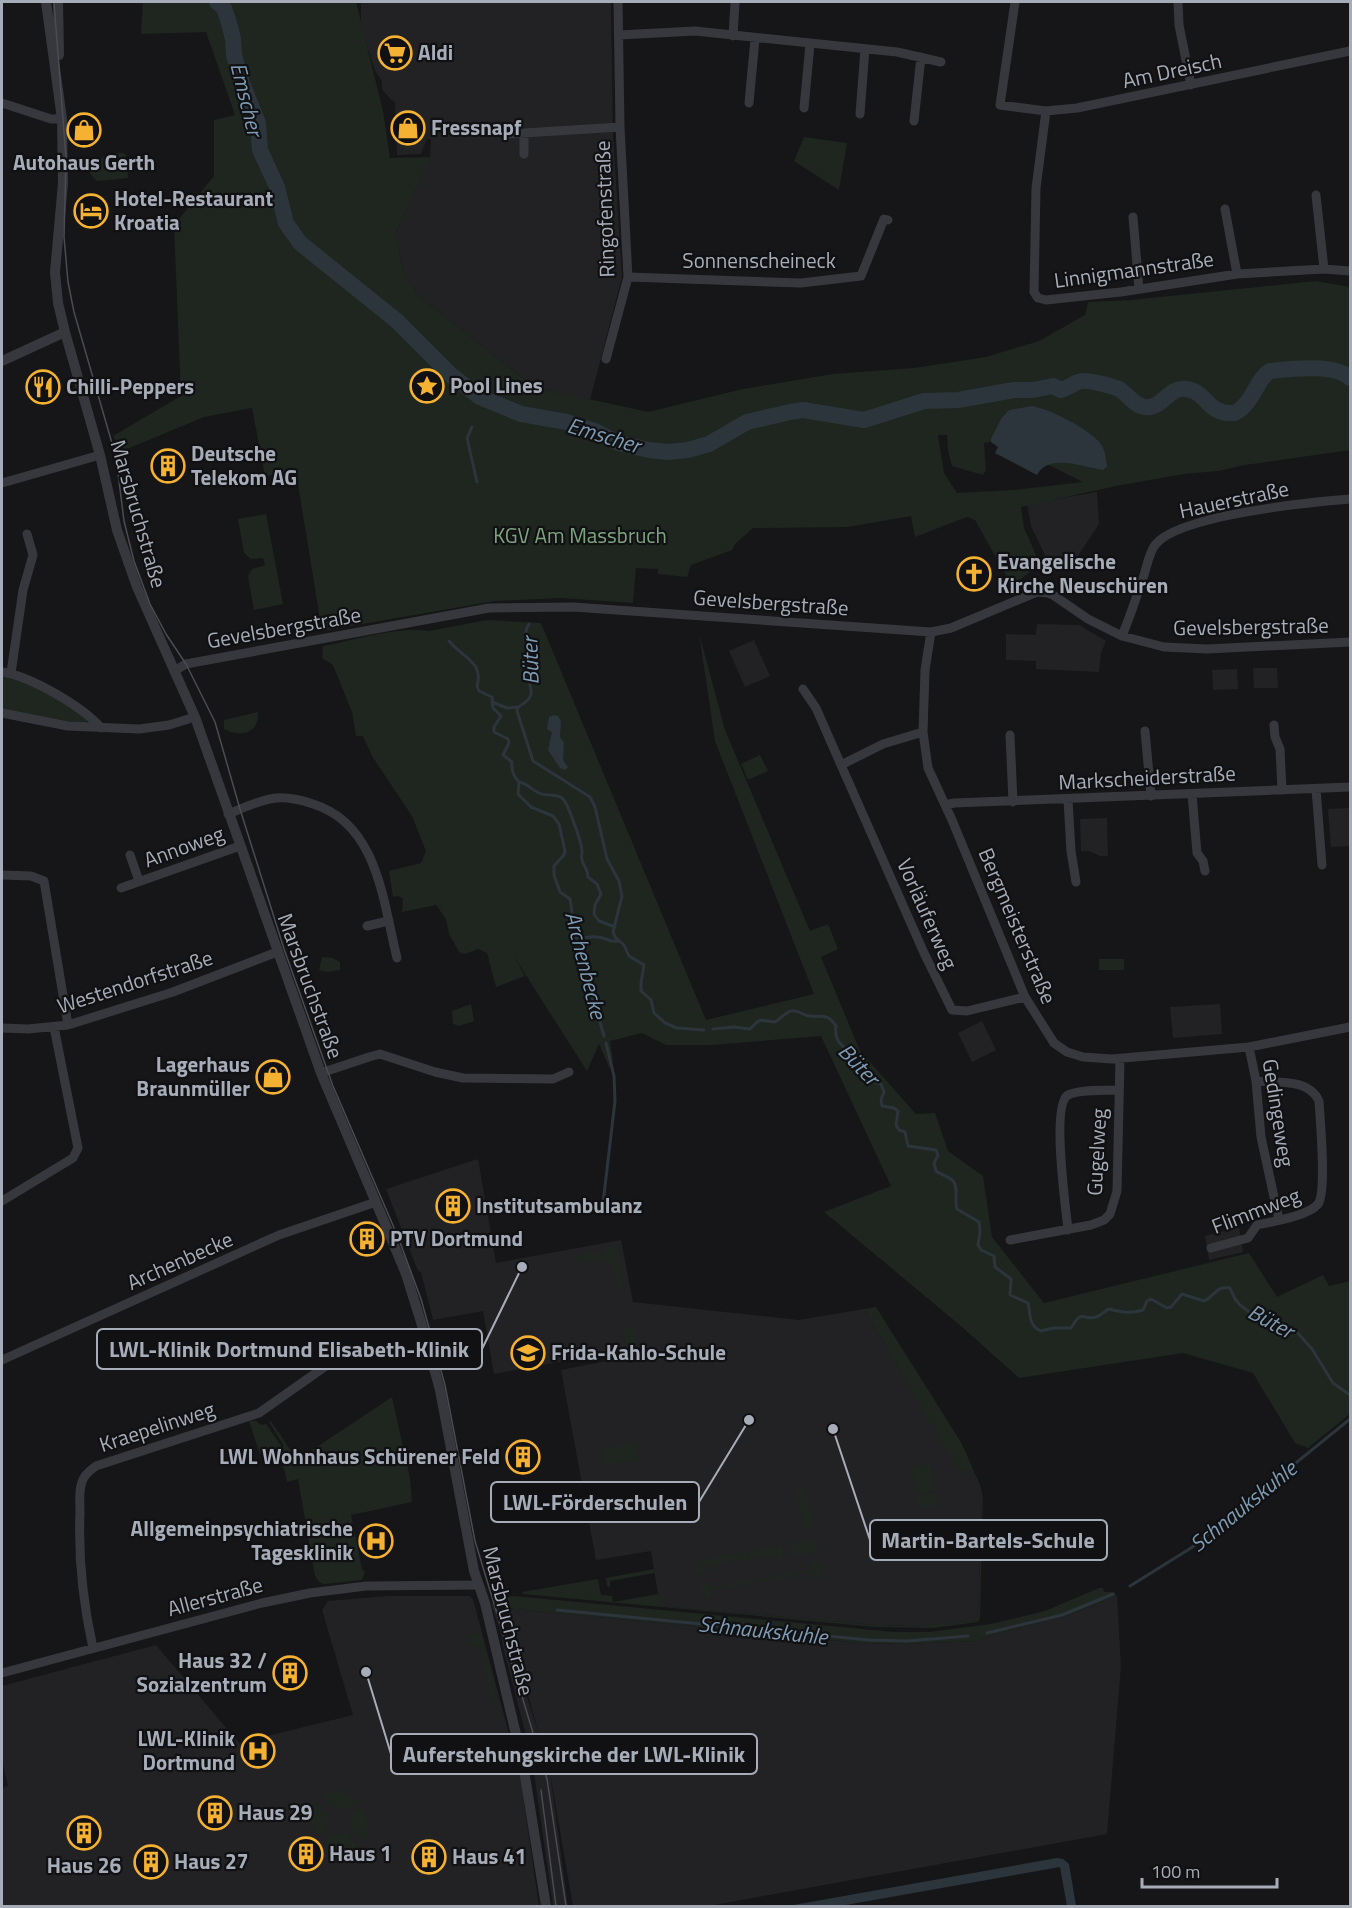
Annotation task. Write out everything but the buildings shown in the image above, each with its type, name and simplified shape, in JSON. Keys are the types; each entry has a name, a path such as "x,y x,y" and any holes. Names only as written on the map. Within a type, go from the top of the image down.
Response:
{"street":[{"name":"Marsbruchstraße","path":"46,2 62,119 63,183 55,272 58,303 65,333 117,530 137,587 195,717 321,1074 410,1286 439,1386 470,1553 523,1764 546,1906"},
{"name":"Marsbruchstraße","path":"58,2 58,81"},
{"name":"Ringofenstraße","path":"606,359 628,277 620,128 618,2"},
{"path":"734,36 735,2"},
{"name":"Am Dreisch","path":"1015,2 1000,105 1046,111 1077,108 1350,51"},
{"path":"1178,2 1179,25 1191,85"},
{"path":"619,35 695,31 897,52 941,62"},
{"path":"749,103 755,39"},
{"path":"804,108 810,44"},
{"path":"860,114 865,49"},
{"path":"914,121 921,57"},
{"path":"2,103 51,119 62,119"},
{"name":"Linnigmannstraße","path":"1046,111 1036,188 1034,292 1038,298 1046,300 1139,289 1237,274 1324,269 1350,271"},
{"name":"Ringofenstraße","path":"508,134 620,128"},
{"path":"524,133 524,154"},
{"path":"1316,195 1324,269"},
{"path":"1225,209 1237,274"},
{"path":"1133,217 1139,289"},
{"name":"Sonnenscheineck","path":"628,277 801,283 861,276 884,219 888,220"},
{"path":"2,361 65,333"},
{"path":"2,483 99,455"},
{"name":"Hauerstraße","path":"1122,636 1153,547 1168,534 1181,528 1228,517 1317,502 1350,499"},
{"path":"27,534 33,555 23,590 6,673 39,686 84,710 101,728"},
{"name":"Gevelsbergstraße","path":"174,671 186,664 489,608 573,608 931,632 951,628 1028,594 1047,592 1088,619 1122,636 1164,647 1207,649 1350,642"},
{"name":"Bergmeisterstraße","path":"931,632 925,670 923,732 928,768 1025,997 1054,1043 1067,1052 1091,1058 1120,1059 1249,1047 1350,1027"},
{"name":"Vorläuferweg","path":"802,689 816,708 917,937 952,1010 967,1011 1025,997"},
{"path":"2,713 68,726 139,729 169,725 195,717"},
{"path":"1274,725 1275,737 1280,749 1282,790"},
{"path":"1145,731 1151,796"},
{"path":"841,765 883,744 923,732"},
{"path":"1010,735 1012,802"},
{"name":"Markscheiderstraße","path":"945,806 954,803 1350,787"},
{"path":"1316,789 1322,865"},
{"path":"1192,794 1197,853 1203,861 1205,871"},
{"path":"228,814 264,801 290,798 309,802 336,815 349,825 372,862 379,881 397,958"},
{"path":"1068,800 1071,851 1076,882"},
{"name":"Annoweg","path":"121,888 240,846"},
{"name":"Annoweg","path":"130,855 140,881"},
{"path":"2,875 31,876 44,881 68,1025"},
{"path":"367,926 388,921"},
{"name":"Westendorfstraße","path":"2,1028 68,1025 173,992 277,952"},
{"path":"2,1201 77,1154 78,1148 54,1027"},
{"name":"Gedingeweg","path":"1249,1047 1256,1081 1261,1137 1279,1220"},
{"path":"321,1074 380,1054 435,1072 463,1078 553,1079 569,1072"},
{"name":"Gugelweg","path":"1010,1240 1068,1230 1104,1220 1110,1214 1117,1191 1120,1059"},
{"name":"Flimmweg","path":"1211,1248 1248,1238 1257,1225 1313,1209 1319,1203 1322,1195 1322,1146 1319,1101 1316,1095 1301,1084 1256,1081"},
{"path":"1068,1230 1061,1171 1060,1111 1063,1099 1069,1094 1119,1090"},
{"name":"Archenbecke","path":"2,1360 279,1235 376,1202"},
{"name":"Kraepelinweg","path":"93,1648 81,1574 79,1538 80,1492 86,1474 96,1466 259,1413 360,1342 381,1332"},
{"path":"360,1342 371,1359"},
{"name":"Allerstraße","path":"2,1673 310,1593 366,1586 479,1585"}],"shaded area":[{"path":"361,2 611,2 613,134 622,277 590,400 534,387 420,297 403,271 396,232 430,158 431,139 427,139 421,154 397,155 395,102 382,89 382,81 375,71 361,27"},
{"path":"1032,406 1069,420 1095,438 1103,448 1107,466 1103,470 1058,463 1042,468 1037,475 995,453 998,447 991,442 991,439 1001,419 1009,410"},
{"path":"1097,492 1099,524 1070,568 1052,572 1045,563 1044,553 1031,526 1027,504"},
{"path":"1037,624 1079,625 1106,641 1101,653 1099,672 1036,669 1036,661 1006,660 1006,634 1036,635"},
{"path":"754,640 770,676 745,687 729,651"},
{"path":"1253,668 1277,668 1278,688 1254,688"},
{"path":"1237,669 1238,689 1213,690 1212,670"},
{"path":"558,716 561,721 560,737 564,743 563,760 568,767 565,770 560,768 548,750 552,732 547,729 549,717"},
{"path":"1350,808 1350,846 1331,847 1328,809"},
{"path":"1107,818 1108,856 1081,851 1080,819"},
{"path":"1220,1004 1222,1034 1173,1038 1170,1007"},
{"path":"982,1021 996,1050 972,1062 958,1033"},
{"path":"478,1159 496,1263 621,1240 633,1302 799,1320 864,1309 958,1469 973,1471 982,1498 978,1616 973,1621 955,1624 875,1625 660,1606 651,1551 596,1560 561,1370 617,1359 631,1363 639,1347 494,1374 483,1311 433,1320 421,1272 418,1271 386,1189"},
{"path":"1239,1227 1243,1252 1209,1260 1205,1236"},
{"name":"LWL-Klinik Dortmund","path":"389,1596 469,1596 473,1599 513,1749 517,1754 539,1906 2,1906 2,1788 8,1786 2,1760 2,1686 156,1645 239,1743 353,1715 322,1610 328,1601"},
{"path":"1117,1596 1121,1666 1107,1834 708,1906 573,1906 550,1773 568,1906 553,1906 534,1773 549,1767 543,1748 531,1754 500,1630 491,1604 497,1602 539,1735 505,1608 860,1643 906,1644 978,1641 991,1635 1066,1616"},
{"path":"1057,1858 1069,1864 1076,1906 1067,1906 1060,1867 840,1906 788,1906"}],"green space":[{"name":"KGV Am Massbruch","path":"143,2 356,2 383,111 390,158 431,157 396,232 403,271 420,297 534,387 648,412 743,389 833,374 914,368 986,357 1039,341 1085,315 1088,302 1131,300 1316,281 1350,287 1350,450 1218,471 1184,474 1021,507 1024,528 1040,564 1012,586 975,520 967,517 915,537 911,516 848,527 753,528 735,544 732,550 691,565 687,577 658,574 658,569 636,568 633,603 561,598 495,601 322,631 296,472 265,476 252,408 204,417 122,451 113,436 181,396 174,225 214,176 214,120 235,115 206,32 141,34","holes":["938,435 947,435 952,466 983,475 986,470 984,443 999,440 1083,482 1013,490 957,493 944,473"]},
{"path":"804,137 847,143 839,190 794,161"},
{"path":"117,153 126,155 128,178 97,181 81,164"},
{"path":"266,514 283,604 254,610 248,576 252,569 265,565 263,558 251,559 244,553 238,519"},
{"path":"487,620 541,623 706,1020 814,994 715,741 699,633 725,730 810,931 828,924 838,949 821,957 860,1051 916,1114 935,1113 948,1151 983,1176 992,1237 1044,1303 1249,1253 1277,1297 1323,1275 1329,1286 1350,1281 1350,1414 1308,1448 1295,1443 1253,1373 1183,1353 1019,1378 962,1327 824,1212 891,1186 821,1036 711,1045 666,1045 642,1033 610,1041 613,1061 610,1069 599,1044 587,1071 513,955 525,976 496,987 487,953 478,949 465,954 459,952 449,934 446,919 436,905 402,912 403,899 399,896 393,897 389,871 421,863 426,851 412,816 372,756 363,736 356,736 352,712 333,665 322,658 323,646 376,634 403,630 429,631"},
{"path":"2,675 61,699 88,721 82,724 2,709"},
{"path":"258,712 256,725 248,732 236,733 224,729 224,720"},
{"path":"760,755 768,771 748,780 741,764"},
{"path":"322,957 333,958 340,962 340,970 328,972 319,970"},
{"path":"1099,959 1124,959 1124,970 1099,970"},
{"path":"471,1004 474,1021 459,1026 453,1024 452,1011"},
{"path":"612,1246 619,1250 618,1263 621,1266 625,1284 619,1290 613,1268 609,1263 596,1261 579,1265 576,1260 583,1253 601,1255 605,1248"},
{"path":"876,1307 962,1444 980,1485 983,1498 978,1622 933,1628 875,1627 523,1594 522,1592 598,1579 601,1595 612,1596 613,1602 658,1594 661,1606 875,1625 915,1626 973,1621 978,1616 982,1499 973,1471 958,1470 864,1309"},
{"path":"634,1327 637,1347 626,1349 623,1329"},
{"path":"392,1397 410,1478 412,1502 351,1515 362,1569 365,1572 362,1580 324,1584 319,1582 315,1576 298,1479 287,1482 279,1448 260,1454 249,1421 256,1421 261,1425 266,1424 282,1447 284,1446 269,1422 271,1421 297,1460"},
{"path":"634,1443 637,1460 605,1465 602,1449"},
{"path":"930,1464 935,1491 916,1494 911,1468"},
{"path":"805,1487 813,1527 804,1529 796,1489"},
{"path":"935,1492 938,1506 919,1509 917,1496"},
{"path":"812,1540 816,1542 817,1549 814,1553 796,1556 792,1554 793,1543"},
{"path":"782,1545 784,1555 782,1559 779,1559 778,1553 749,1558 748,1552"},
{"path":"746,1552 747,1559 705,1566 706,1573 702,1574 698,1571 696,1561"},
{"path":"811,1562 819,1563 822,1574 819,1578 814,1579 813,1572 753,1583 753,1580 812,1569"},
{"path":"654,1569 655,1573 610,1581 610,1588 607,1586 606,1578"},
{"path":"751,1580 752,1584 710,1591 711,1598 707,1599 703,1596 701,1586 704,1582 708,1581 709,1588"},
{"path":"1103,1588 1104,1592 1114,1592 1117,1596 1066,1616 991,1635 978,1641 906,1644 861,1643 505,1608 501,1598 514,1596 894,1632 929,1632 991,1624 1045,1611"},
{"path":"481,1633 494,1687 498,1728 480,1646 470,1648 467,1635"},
{"path":"340,1791 356,1801 347,1810 342,1808 334,1810 321,1796"},
{"path":"316,1802 329,1815 328,1827 319,1836 313,1828 311,1819 311,1811"},
{"path":"361,1807 369,1825 364,1843 351,1828 353,1821 351,1816"},
{"path":"333,1833 341,1835 346,1833 358,1847 344,1851 332,1848 324,1842"}],"waterway":[{"name":"Emscher","path":"217,2 224,8 229,23 234,55 242,83 258,123 260,150 277,187 286,223 300,243 397,321 452,376 480,397 521,414 567,422 595,431 618,443 669,452 709,444 747,422 803,410 864,420 924,401 958,400 1053,386 1061,390 1085,381 1119,389 1137,404 1145,407 1155,406 1176,390 1187,389 1200,395 1218,411 1235,413 1242,408 1261,379 1270,371 1300,368 1323,369 1334,370 1350,378"},
{"name":"Büter","path":"483,404 486,400"},
{"name":"Büter","path":"472,427 467,438 477,482"},
{"name":"Büter","path":"529,624 526,635 533,650 527,666 531,694 517,711 533,761 590,797 595,807 607,859 619,881 622,896 613,932 624,945 629,956 644,965 641,991 651,1000 654,1013 665,1023 677,1028 704,1030"},
{"name":"Archenbecke","path":"449,641 475,666 478,671 479,691 492,697 493,708 501,716 494,727 494,732 508,739 509,743 503,755 512,762 513,773 519,782 518,794 531,807 553,816 559,824 565,851 554,866 554,875 560,892 570,899 576,940 604,1036"},
{"path":"492,702 507,708 518,707"},
{"path":"519,782 539,793 553,795 565,801 579,839 583,864 588,877 597,884 601,894 595,905 594,914 599,921 615,927"},
{"path":"575,937 600,937 618,941"},
{"name":"Büter","path":"713,1029 734,1027 750,1029 759,1021 775,1022 794,1011 807,1016 830,1019 836,1026 839,1042 861,1059 863,1075 868,1080 881,1084 884,1092 881,1100 882,1106 898,1111 896,1125 899,1130 905,1132 908,1146 936,1150 938,1155 934,1163 936,1171 955,1184 957,1209 979,1222 978,1245 981,1250 994,1256 995,1267 1011,1279 1010,1295 1028,1303 1032,1323 1037,1329 1041,1331 1071,1328 1078,1318 1096,1317 1109,1309 1126,1312 1143,1310 1147,1301 1151,1299 1167,1308 1171,1307 1182,1294 1204,1301 1221,1288 1230,1288 1240,1305 1261,1321 1283,1330 1296,1331 1312,1349 1333,1383 1350,1395"},
{"name":"Archenbecke","path":"602,1212 615,1101 614,1076 606,1043"},
{"name":"Schnaukskuhle","path":"1130,1586 1191,1548 1350,1419"},
{"name":"Schnaukskuhle","path":"987,1633 1062,1615 1113,1594"},
{"name":"Schnaukskuhle","path":"557,1610 869,1640 907,1641 968,1636"}],"tram line":[{"path":"54,2 66,158 64,237 68,282 74,312 116,457 124,521 134,561 150,604 186,664 215,722 284,949 333,1086 398,1237 421,1299 445,1385 475,1541 547,1779 566,1906"},
{"path":"541,1790 556,1906"}],"place":[{"name":"Aldi","path":"395,53"},
{"name":"Fressnapf","path":"408,128"},
{"name":"Autohaus Gerth","path":"84,130"},
{"name":"Hotel-Restaurant Kroatia","path":"91,211"},
{"name":"Pool Lines","path":"427,386"},
{"name":"Chilli-Peppers","path":"43,387"},
{"name":"Deutsche Telekom AG","path":"168,466"},
{"name":"Evangelische Kirche Neuschüren","path":"974,574"},
{"name":"Lagerhaus Braunmüller","path":"273,1077"},
{"name":"Institutsambulanz","path":"453,1206"},
{"name":"PTV Dortmund","path":"367,1239"},
{"name":"LWL-Klinik Dortmund Elisabeth-Klinik","path":"522,1267"},
{"name":"Frida-Kahlo-Schule","path":"528,1353"},
{"name":"LWL-Förderschulen","path":"749,1420"},
{"name":"Martin-Bartels-Schule","path":"833,1429"},
{"name":"LWL Wohnhaus Schürener Feld","path":"523,1457"},
{"name":"Allgemeinpsychiatrische Tagesklinik","path":"376,1541"},
{"name":"Auferstehungskirche der LWL-Klinik","path":"366,1672"},
{"name":"Haus 32 / Sozialzentrum","path":"290,1673"},
{"name":"LWL-Klinik Dortmund","path":"258,1751"},
{"name":"Haus 29","path":"215,1813"},
{"name":"Haus 26","path":"84,1833"},
{"name":"Haus 1","path":"306,1854"},
{"name":"Haus 41","path":"429,1857"},
{"name":"Haus 27","path":"151,1862"}]}
